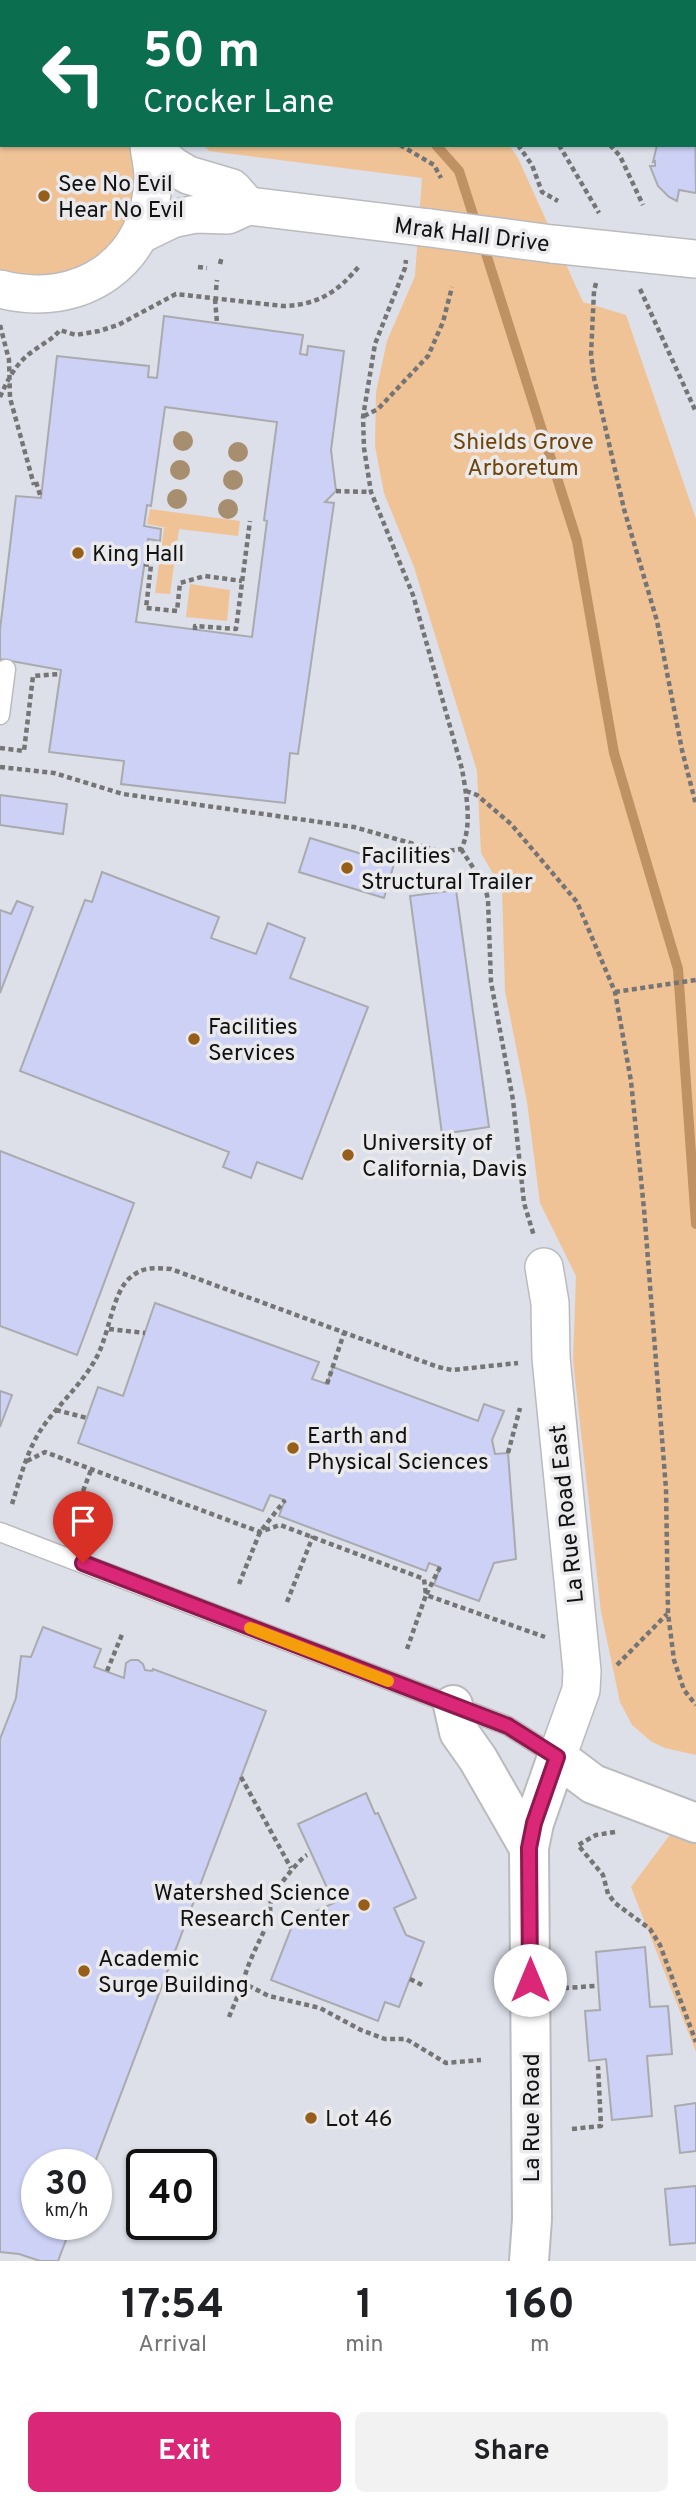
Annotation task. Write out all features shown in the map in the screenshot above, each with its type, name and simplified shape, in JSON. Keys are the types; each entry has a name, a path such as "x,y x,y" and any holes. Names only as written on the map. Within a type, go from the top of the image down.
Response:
{"street":[{"path":"0,289 22,295 51,295 77,289 103,276 118,264 139,235 150,205 153,177 149,147"},
{"path":"151,147 188,175 232,188 248,206"},
{"name":"Mrak Hall Drive","path":"139,235 172,219 196,214 228,215 248,206 696,259"},
{"name":"La Rue Road East","path":"544,1267 550,1303 551,1358 582,1671 581,1690 557,1757"},
{"path":"453,1706 459,1732 478,1759 529,1848"},
{"path":"557,1757 593,1784 695,1822"},
{"name":"La Rue Road","path":"529,2261 532,2219 529,1848 534,1823 557,1757"}],"lane":[{"path":"0,715 6,669"},
{"path":"0,1532 508,1726 557,1757"}],"path":[{"path":"404,147 435,165 441,178"},
{"path":"520,147 532,165 542,191 558,201"},
{"path":"560,147 619,250 696,412"},
{"path":"612,147 627,168 643,205"},
{"path":"420,227 374,344 363,417 365,448 371,492 408,583 425,634 462,769 466,791 467,832 461,849"},
{"path":"220,264 222,256"},
{"path":"0,397 8,378 19,363 60,330 76,335 99,331 176,294 298,306 326,297 344,285 360,265"},
{"path":"198,267 206,268"},
{"path":"216,290 217,281"},
{"path":"363,417 378,409 428,356 443,322 452,287"},
{"path":"594,291 591,355 594,378 624,509 657,621 682,750 696,805"},
{"path":"215,299 217,323"},
{"path":"0,325 9,360 10,398 34,485"},
{"path":"26,454 41,498"},
{"path":"336,491 371,492"},
{"path":"195,630 195,625 236,629 250,521"},
{"path":"144,564 151,565 146,608 177,611 180,583 205,576 242,581"},
{"path":"0,748 24,751 33,676 60,674"},
{"path":"0,767 54,773 123,794 354,827 442,852 461,849"},
{"path":"466,791 477,795 511,824 578,902 615,992 631,1081 645,1222 666,1489 668,1613 674,1660 684,1690 696,1705"},
{"path":"461,849 485,886 488,900 491,982 513,1100 524,1203 544,1267"},
{"path":"615,992 696,980"},
{"path":"12,1504 40,1431 95,1360 109,1329 118,1294 129,1278 148,1267 171,1269 452,1370 551,1358"},
{"path":"109,1329 145,1333"},
{"path":"327,1384 344,1333"},
{"path":"55,1410 87,1418"},
{"path":"508,1453 513,1432"},
{"path":"26,1462 45,1452 260,1532 280,1525 424,1579 425,1595"},
{"path":"59,1554 91,1470"},
{"path":"239,1584 260,1532 285,1500"},
{"path":"287,1602 313,1536"},
{"path":"407,1649 425,1595 440,1567"},
{"path":"425,1595 553,1640"},
{"path":"582,1671 616,1665 668,1613"},
{"path":"107,1671 123,1632"},
{"path":"241,1777 291,1868"},
{"path":"578,1845 603,1875 608,1894 615,1903 650,1929 660,1945 696,2042"},
{"path":"229,2017 247,1967 271,1914 271,1900 291,1868 307,1855"},
{"path":"410,1979 424,1986"},
{"path":"243,1983 269,1996 320,2008 361,2030 385,2039 406,2039 446,2063 481,2060"},
{"path":"563,1988 595,1986"},
{"path":"572,2129 601,2126 598,2066"}],"shaded area":[{"name":"University of California, Davis","path":"0,147 696,147 696,2261 0,2261"}],"green space":[{"path":"0,147 134,147 137,183 133,204 125,223 99,255 82,267 43,279 21,278 0,272"},
{"name":"Shields Grove Arboretum","path":"205,147 510,147 518,158 583,302 626,315 696,519 696,1755 652,1742 632,1725 620,1702 601,1612 573,1360 576,1276 540,1203 527,1102 505,991 502,889 481,853 477,771 414,567 384,493 375,446 376,392 387,341 415,276 422,178 209,151"},
{"path":"150,509 240,521 238,536 179,529 170,594 155,593 164,528 167,528 147,524"},
{"path":"190,584 230,590 227,621 186,617"},
{"path":"696,1804 696,2052 631,1887"}],"building":[{"path":"657,147 695,147 696,193 679,190 677,201 669,197 658,186 650,166 655,166 655,161 653,162"},
{"name":"King Hall","path":"164,316 303,335 300,354 307,355 308,346 344,351 331,450 336,491 325,502 334,503 298,754 290,753 285,803 121,784 124,761 49,752 61,670 0,659 0,630 16,496 41,498 57,356 149,366 148,377 157,378","holes":["165,407 277,422 252,637 136,622 148,539 160,541 161,529 144,526 147,505 151,506"]},
{"path":"0,795 67,804 63,834 0,825"},
{"name":"Facilities Structural Trailer","path":"310,838 394,864 384,898 299,872"},
{"name":"Facilities Services","path":"102,872 219,917 211,938 256,954 268,923 305,938 290,978 368,1007 302,1179 257,1162 251,1178 223,1167 229,1152 20,1071 85,900 92,902"},
{"path":"456,890 489,1127 442,1134 410,896"},
{"path":"17,901 33,907 0,993 0,910 11,914"},
{"path":"0,1151 134,1203 77,1355 0,1326"},
{"name":"Earth and Physical Sciences","path":"155,1303 319,1362 312,1379 327,1384 333,1367 478,1421 484,1404 504,1411 492,1440 495,1454 508,1453 516,1559 494,1563 479,1601 434,1585 440,1567 429,1563 426,1571 279,1516 285,1500 270,1495 263,1511 78,1443 98,1387 123,1396"},
{"path":"0,1391 12,1395 0,1427"},
{"name":"Academic Surge Building","path":"43,1627 101,1649 94,1667 124,1678 126,1663 138,1660 145,1670 153,1669 266,1711 100,2149 21,2149 21,2240 66,2240 58,2261 40,2261 19,2254 0,2252 0,1739 16,1698 21,1656 31,1657"},
{"name":"Watershed Science Research Center","path":"366,1793 375,1814 378,1813 416,1898 394,1908 406,1935 424,1942 399,2007 385,2002 378,2021 271,1980 294,1921 334,1903 298,1824"},
{"path":"645,1947 650,2007 668,2006 672,2054 647,2056 652,2116 612,2120 606,2059 589,2061 585,2011 600,2010 596,1952"},
{"path":"696,2103 696,2151 680,2153 675,2106"},
{"path":"696,2186 696,2243 670,2245 665,2189"}],"waterway":[{"path":"438,147 459,171 477,227"},
{"path":"482,241 577,541 614,753 678,969 696,1224"}],"slow traffic":[{"path":"250,1628 388,1681"}],"place":[{"name":"See No Evil Hear No Evil","path":"44,196"},
{"name":"King Hall","path":"78,553"},
{"name":"Facilities Structural Trailer","path":"347,868"},
{"name":"Facilities Services","path":"194,1039"},
{"name":"University of California, Davis","path":"348,1155"},
{"name":"Earth and Physical Sciences","path":"293,1448"},
{"name":"Watershed Science Research Center","path":"364,1905"},
{"name":"Academic Surge Building","path":"84,1971"},
{"name":"Lot 46","path":"311,2118"}],"route":[{"path":"83,1563 508,1726 557,1757 534,1823 529,1848 530,1980"}]}
